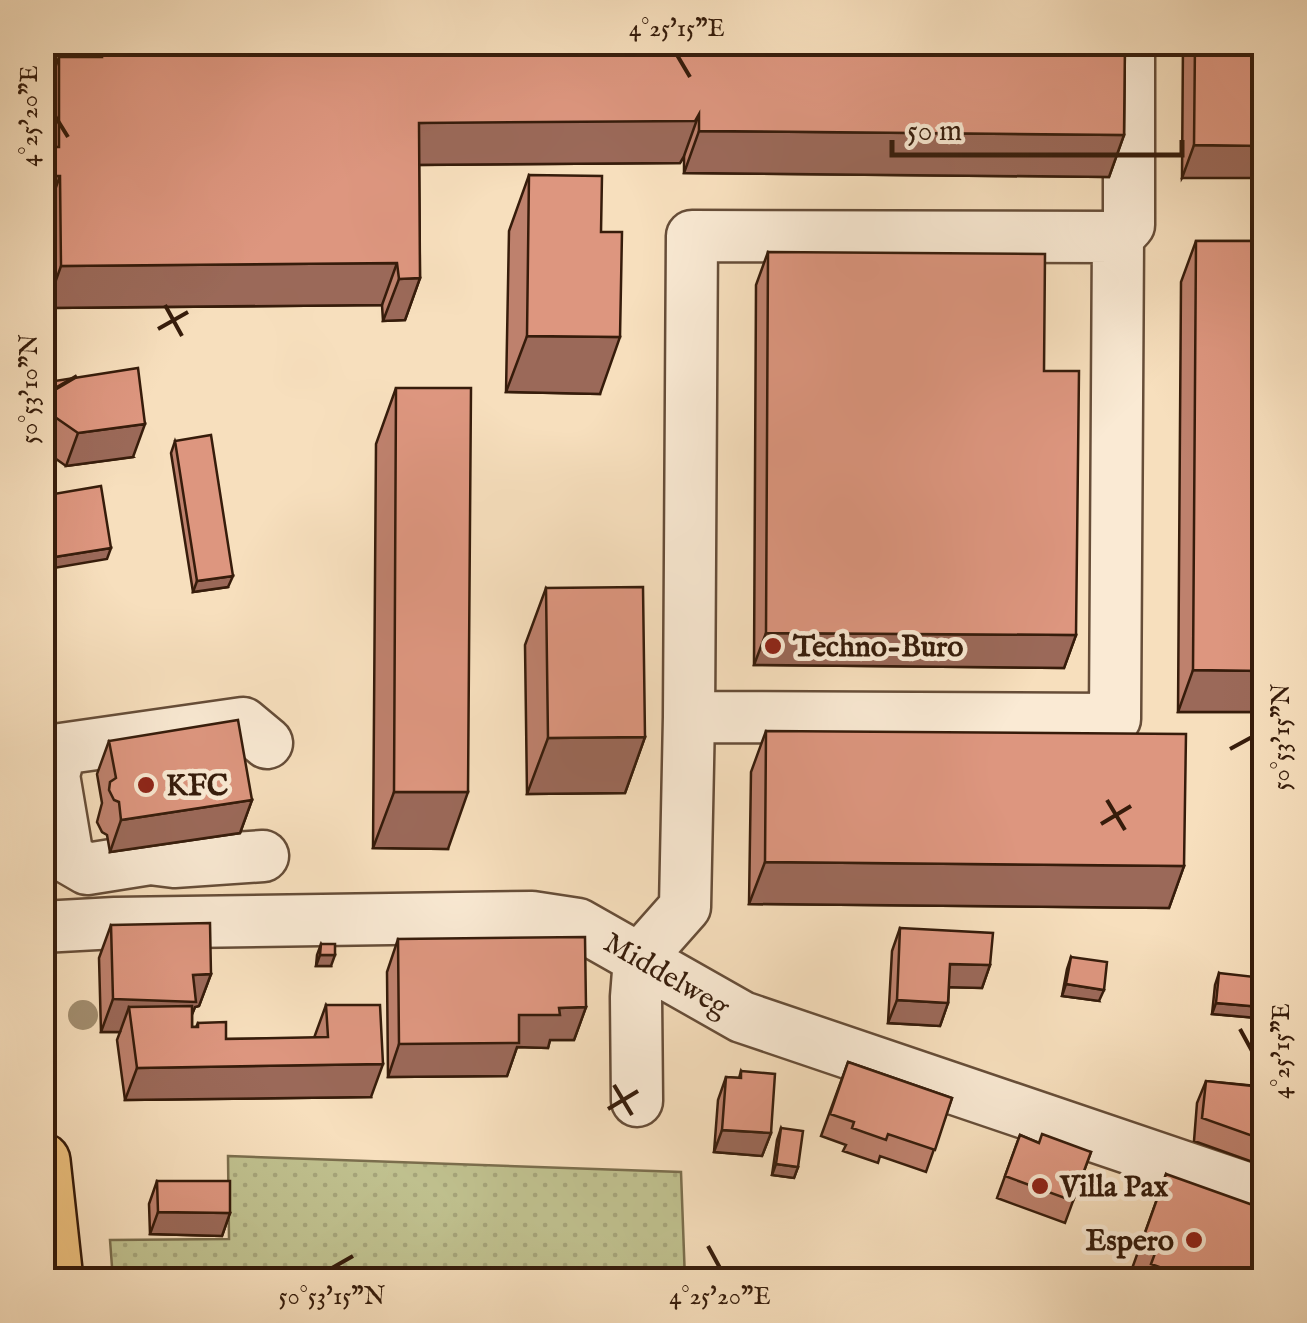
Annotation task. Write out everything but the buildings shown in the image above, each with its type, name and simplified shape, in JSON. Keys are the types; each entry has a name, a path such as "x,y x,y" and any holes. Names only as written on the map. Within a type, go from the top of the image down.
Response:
{"main road":[{"path":"42,1162 55,1280"}],"street":[{"path":"689,718 1115,719 1118,237 1129,225 1128,42"},
{"path":"637,1102 639,959 685,907 692,236 1118,237"},
{"path":"263,856 174,862 150,858 88,869 68,858 54,775 62,750 243,723 267,743"},
{"name":"Middelweg","path":"42,927 546,918 578,924 742,1017 1264,1194"}],"green space":[{"path":"228,1156 681,1172 685,1280 113,1280 110,1240 229,1239"}],"place":[{"name":"Techno-Buro","path":"773,646"},
{"name":"KFC","path":"146,785"},
{"name":"Villa Pax","path":"1040,1186"},
{"name":"Espero","path":"1194,1240"}]}
